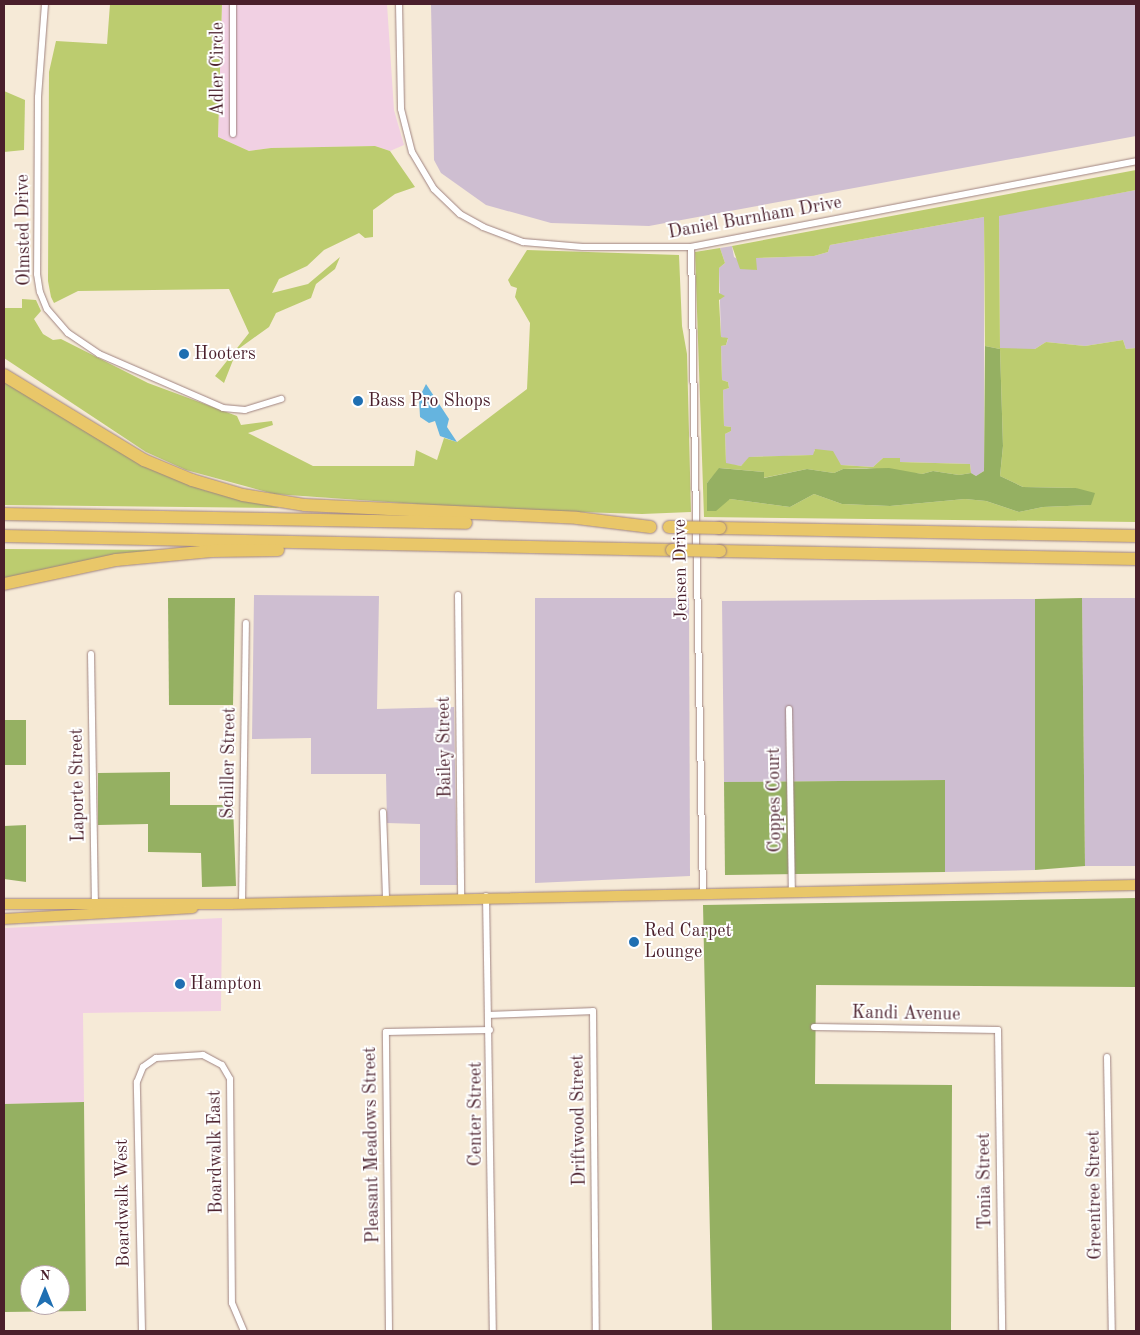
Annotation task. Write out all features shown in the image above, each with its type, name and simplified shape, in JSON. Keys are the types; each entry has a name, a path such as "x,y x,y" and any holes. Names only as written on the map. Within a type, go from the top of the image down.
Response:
{"highway":[{"path":"4,375 144,460 197,482 243,495 305,505 577,518 650,527"},
{"path":"4,514 1136,536"},
{"path":"4,536 1136,559"},
{"path":"4,584 116,560 212,551 402,544"}],"main road":[{"path":"4,919 96,915 237,904 386,899 1136,885"},
{"path":"4,904 94,902 237,904"}],"street":[{"name":"Olmsted Drive","path":"45,4 38,97 37,274 40,292 47,309 68,333 99,354 223,408 245,410 281,399"},
{"name":"Adler Circle","path":"233,134 234,4"},
{"name":"Daniel Burnham Drive","path":"399,4 399,88 405,131 422,171 434,188 460,214 483,227 523,242 583,247 690,247 1136,161"},
{"name":"Jensen Drive","path":"690,247 703,893"},
{"name":"Bailey Street","path":"458,596 461,898"},
{"name":"Schiller Street","path":"237,904 246,623"},
{"name":"Laporte Street","path":"90,654 94,902 96,915"},
{"name":"Coppes Court","path":"789,709 792,890"},
{"path":"383,812 386,899"},
{"name":"Center Street","path":"486,896 490,1015 492,1331"},
{"name":"Driftwood Street","path":"490,1015 593,1011 596,1331"},
{"name":"Kandi Avenue","path":"814,1027 998,1030"},
{"name":"Pleasant Meadows Street","path":"389,1331 386,1032 490,1030"},
{"name":"Tonia Street","path":"998,1030 1002,1331"},
{"name":"Boardwalk East","path":"139,1074 148,1062 162,1056 203,1055 215,1059 227,1071 230,1079 232,1303 244,1331"},
{"name":"Greentree Street","path":"1107,1057 1112,1331"},
{"name":"Boardwalk West","path":"139,1074 136,1089 142,1331"}],"shaded area":[{"path":"222,4 387,4 394,110 404,145 390,151 375,146 271,148 249,151 218,137"},
{"path":"431,4 1136,4 1136,136 649,226 551,223 486,205 441,173 434,160"},
{"path":"1136,190 1136,348 1126,349 1123,340 1085,346 1046,342 1035,349 1000,349 999,215"},
{"path":"984,217 984,471 976,476 971,473 970,464 900,462 899,458 883,458 873,467 841,465 814,450 814,455 750,457 741,466 726,464 725,434 731,431 731,427 724,426 723,390 729,388 728,382 722,380 721,346 726,345 728,339 721,337 719,268 725,263 720,248 732,246 734,257 756,270 756,258 814,256 828,252 830,245"},
{"path":"254,595 379,596 377,709 454,707 457,885 420,885 420,824 387,823 386,774 311,774 311,738 252,739"},
{"path":"535,598 689,598 690,876 535,883"},
{"path":"1082,598 1136,598 1136,866 1085,866"},
{"path":"1035,599 1035,870 945,872 945,780 724,782 722,601"},
{"path":"222,918 221,1011 83,1013 84,1102 4,1104 4,928"}],"green space":[{"path":"110,4 222,4 218,137 249,151 271,148 375,146 390,151 415,187 395,194 373,210 373,237 365,238 359,233 324,250 307,266 279,279 272,293 308,284 340,257 335,269 316,284 311,298 276,313 269,327 237,350 224,383 215,376 249,333 229,289 78,291 54,303 51,297 48,281 49,72 56,41 107,44"},
{"path":"4,91 25,100 24,150 4,152"},
{"path":"1136,170 1136,190 999,216 1000,348 1035,349 1046,342 1085,346 1123,340 1126,349 1136,348 1136,522 704,517 695,252 720,248 725,263 719,268 719,293 725,296 719,300 721,337 728,338 726,345 721,346 722,380 728,382 729,388 723,390 724,426 731,427 731,431 725,434 726,463 741,466 749,457 813,455 815,449 833,451 841,465 873,467 883,458 900,458 900,462 970,464 971,473 959,475 933,471 922,474 867,468 843,469 834,473 807,469 763,478 764,472 720,468 707,483 707,492 721,504 730,499 790,507 814,494 842,504 890,506 965,499 986,501 1019,512 1043,507 1090,505 1076,488 1023,487 1000,476 1003,446 1000,349 985,346 984,217 830,245 828,252 814,256 756,258 757,270 740,269 732,246"},
{"path":"527,250 679,255 682,326 687,354 691,512 642,514 488,509 274,494 186,470 146,452 4,358 4,308 22,308 22,299 36,300 41,311 34,319 43,334 53,340 61,339 148,383 237,416 241,425 272,421 273,425 248,433 313,466 414,466 416,450 437,460 444,438 457,442 527,389 530,323 515,297 517,288 511,286 508,280"},
{"path":"985,346 1000,349 1003,446 1000,476 1023,487 1076,488 1095,493 1091,505 1043,507 1019,512 986,501 965,499 890,506 842,504 814,494 790,507 730,499 716,511 707,511 707,483 719,468 764,472 764,478 807,469 834,473 843,469 889,468 922,474 933,471 959,475 971,473 976,476 984,471"},
{"path":"4,382 177,479 204,490 280,508 4,505"},
{"path":"4,549 170,550 4,580"},
{"path":"168,598 235,598 233,705 169,705"},
{"path":"1082,598 1085,866 1035,870 1035,599"},
{"path":"4,720 26,720 26,765 4,765"},
{"path":"170,772 170,805 233,805 236,886 202,887 201,853 148,852 148,824 98,825 98,773"},
{"path":"945,780 945,872 725,875 724,782"},
{"path":"26,825 26,882 4,879 4,826"},
{"path":"1136,898 1136,987 816,985 815,1084 952,1085 951,1331 712,1331 703,905"},
{"path":"84,1102 86,1311 70,1311 70,1265 20,1265 20,1312 4,1312 4,1104"}],"water":[{"path":"426,384 449,419 447,427 457,442 440,436 435,421 429,423 420,417 419,398"}],"place":[{"name":"Hooters","path":"184,354"},
{"name":"Bass Pro Shops","path":"358,401"},
{"name":"Red Carpet Lounge","path":"634,942"},
{"name":"Hampton","path":"180,984"}]}
